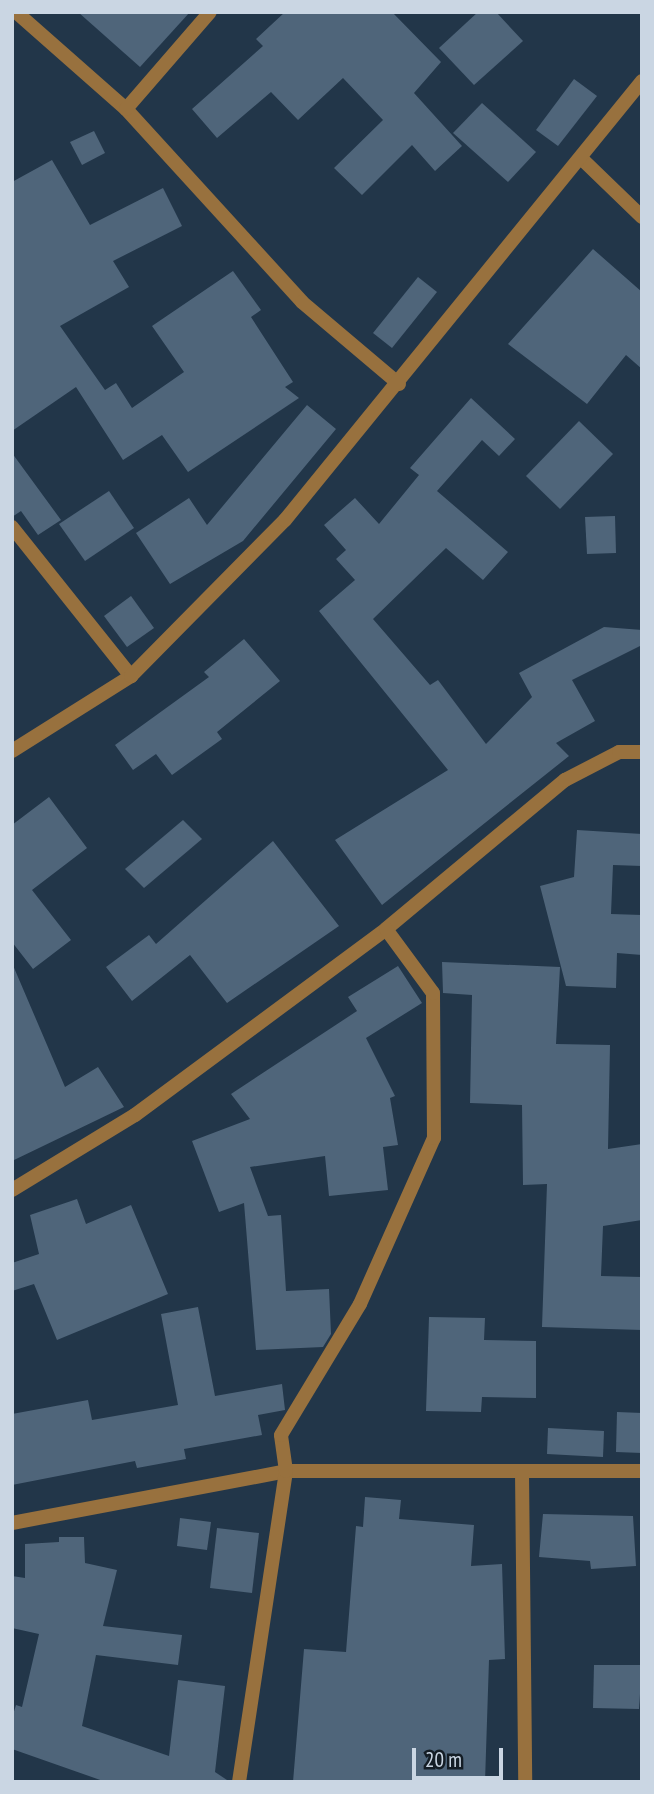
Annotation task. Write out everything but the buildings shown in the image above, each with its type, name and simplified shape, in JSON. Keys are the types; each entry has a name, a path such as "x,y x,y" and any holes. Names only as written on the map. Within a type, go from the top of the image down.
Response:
{"street":[{"path":"16,12 126,109 302,302 399,384"},
{"path":"126,109 210,12"},
{"path":"12,751 131,676 285,520 583,160 642,81"},
{"path":"583,160 642,217"},
{"path":"12,527 131,676"},
{"path":"12,1189 135,1115 386,929 565,780 619,752 642,752"},
{"path":"239,1782 286,1471 281,1435 360,1304 434,1138 433,993 386,929"},
{"path":"12,1523 286,1471 642,1471"},
{"path":"522,1472 525,1782"}]}
